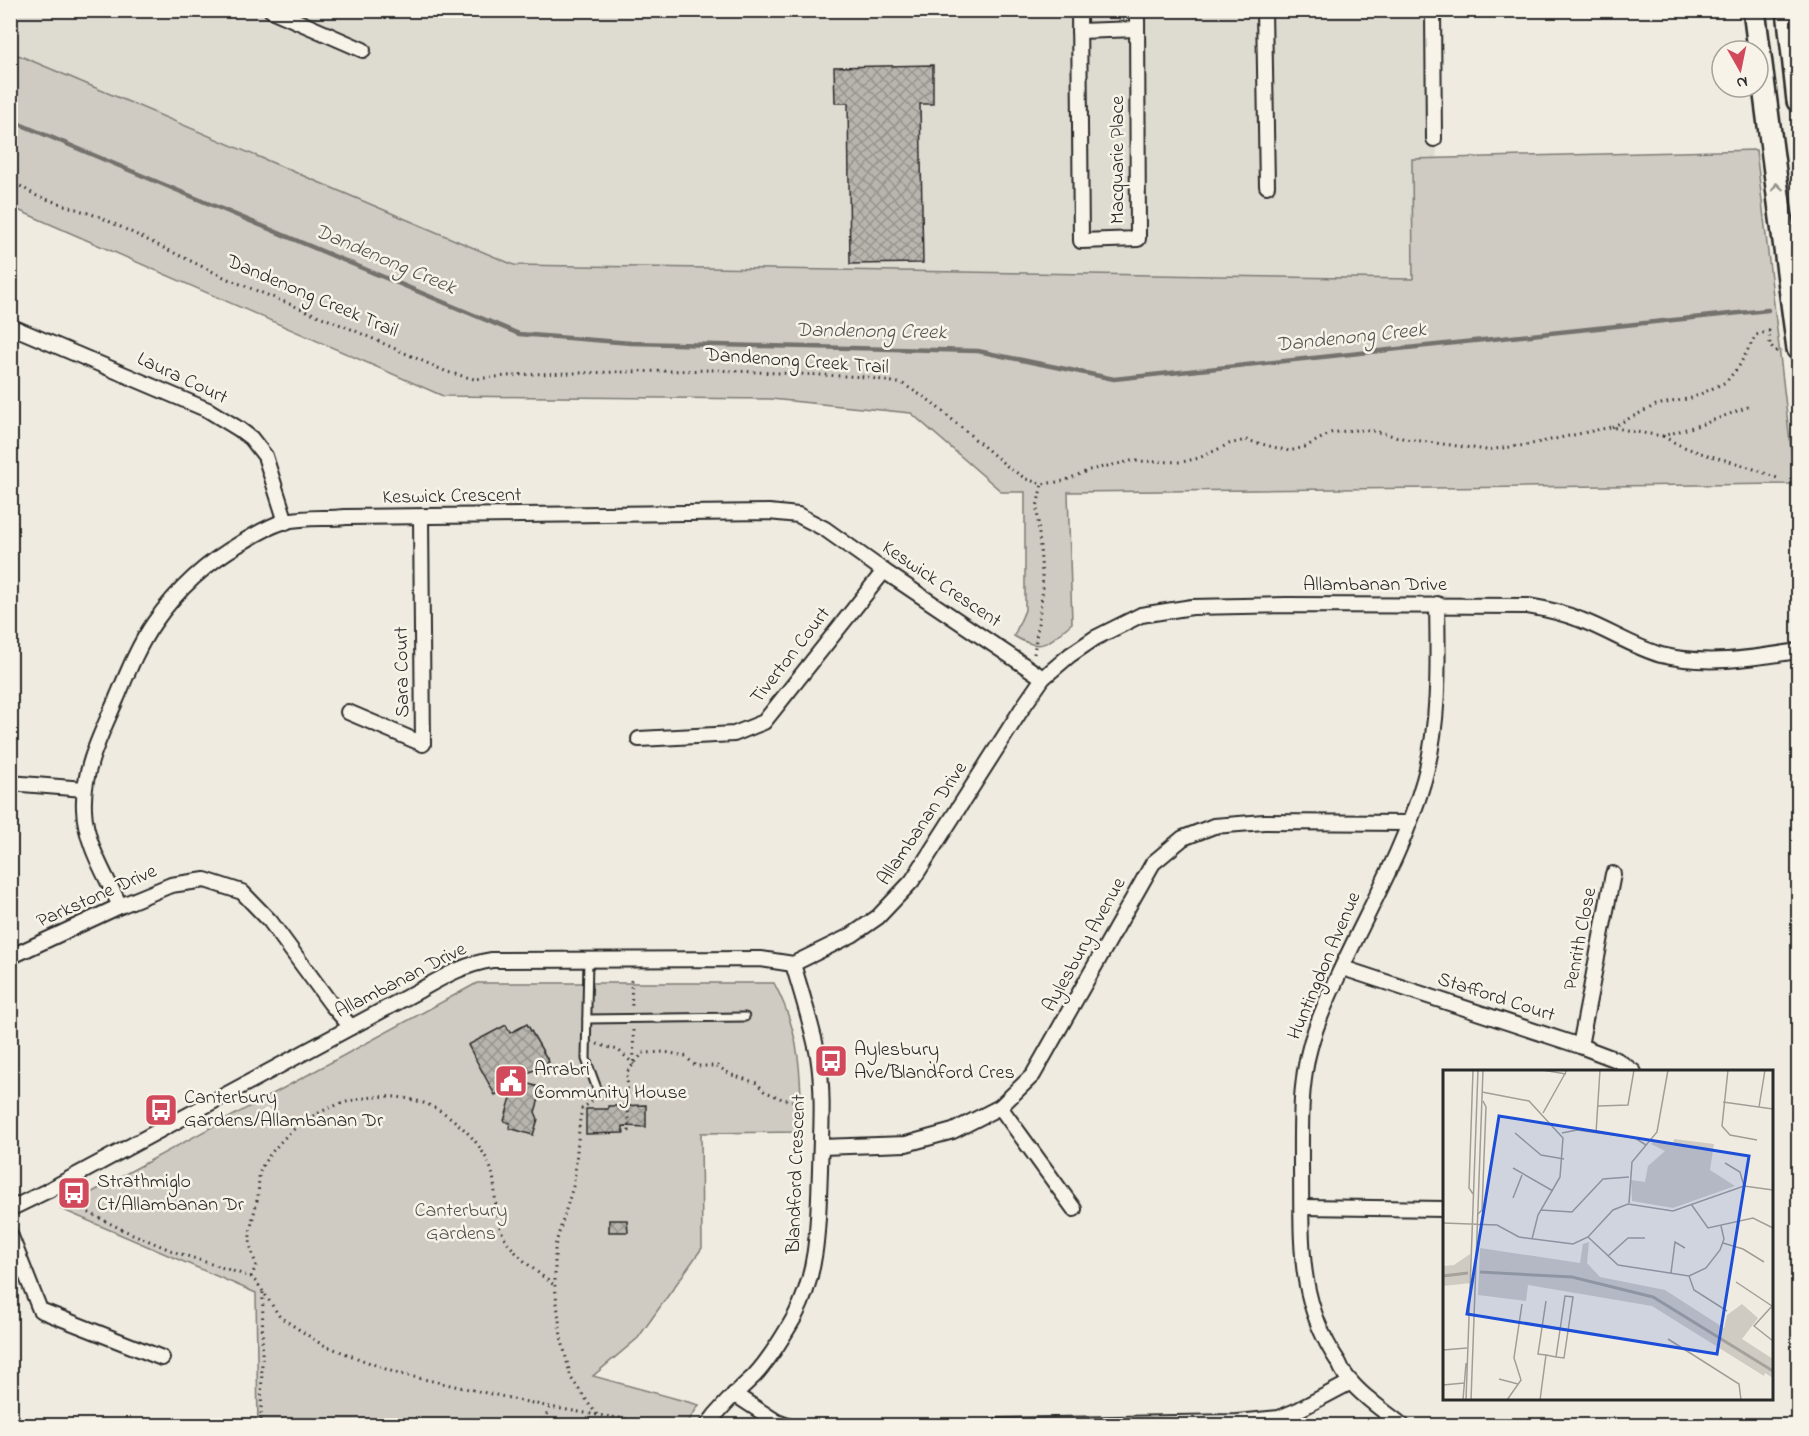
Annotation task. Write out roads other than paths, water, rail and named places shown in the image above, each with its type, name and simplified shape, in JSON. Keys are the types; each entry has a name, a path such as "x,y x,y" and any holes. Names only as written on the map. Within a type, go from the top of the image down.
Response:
{"main road":[{"path":"1754,10 1791,350"},
{"path":"1788,10 1798,101"}],"street":[{"path":"271,10 363,50"},
{"name":"Macquarie Place","path":"1078,10 1081,241 1138,239 1137,10"},
{"path":"1264,10 1267,186"},
{"path":"1433,10 1434,139"},
{"path":"1079,31 1137,29"},
{"name":"Laura Court","path":"10,326 208,410 239,429 251,438 265,456 286,522"},
{"name":"Keswick Crescent","path":"120,906 87,834 84,789 99,738 135,657 154,624 176,595 200,571 224,552 254,535 286,522 346,517 769,512 798,515 825,528 884,571 1043,678"},
{"name":"Sara Court","path":"348,712 423,744 421,517"},
{"name":"Tiverton Court","path":"639,740 734,734 764,722 884,571"},
{"name":"Allambanan Drive","path":"10,1209 463,967 492,960 588,959 761,959 793,964 852,935 878,917 912,881 1043,678 1095,638 1141,615 1192,607 1437,604 1528,606 1582,620 1643,649 1700,661 1724,661 1798,651"},
{"name":"Huntingdon Avenue","path":"1403,1425 1351,1382 1332,1354 1313,1309 1305,1280 1302,1250 1301,1100 1315,1030 1408,823 1424,780 1434,738 1438,674 1437,604"},
{"path":"10,783 84,789"},
{"name":"Aylesbury Avenue","path":"821,1147 906,1144 953,1131 1000,1107 1033,1075 1154,863 1183,838 1214,826 1264,822 1408,823"},
{"name":"Penrith Close","path":"1580,1046 1613,874"},
{"name":"Parkstone Drive","path":"10,957 171,885 205,880 242,892 270,921 331,1004 351,1027"},
{"name":"Blandford Crescent","path":"707,1425 717,1411 755,1374 778,1344 796,1313 808,1283 814,1259 821,1147 818,1059 812,1025 793,964"},
{"name":"Stafford Court","path":"1343,968 1580,1046 1617,1060 1632,1070"},
{"path":"1000,1107 1074,1209"},
{"path":"1302,1207 1443,1209"},
{"path":"10,1234 40,1310 162,1358"},
{"path":"994,1425 1237,1422 1278,1418 1351,1382"},
{"path":"734,1394 777,1422 788,1425"}],"lane":[{"path":"588,959 586,1059 599,1094"},
{"path":"587,1019 745,1017"}],"waterway":[{"name":"Dandenong Creek","path":"10,120 519,334 631,343 978,351 1114,379 1768,310"}],"place":[{"name":"Aylesbury Ave/Blandford Cres","path":"831,1061"},
{"name":"Arrabri Community House","path":"511,1081"},
{"name":"Canterbury Gardens/Allambanan Dr","path":"161,1110"},
{"name":"Strathmiglo Ct/Allambanan Dr","path":"74,1193"}],"park label":[{"name":"Canterbury Gardens","path":"461,1222"}]}
